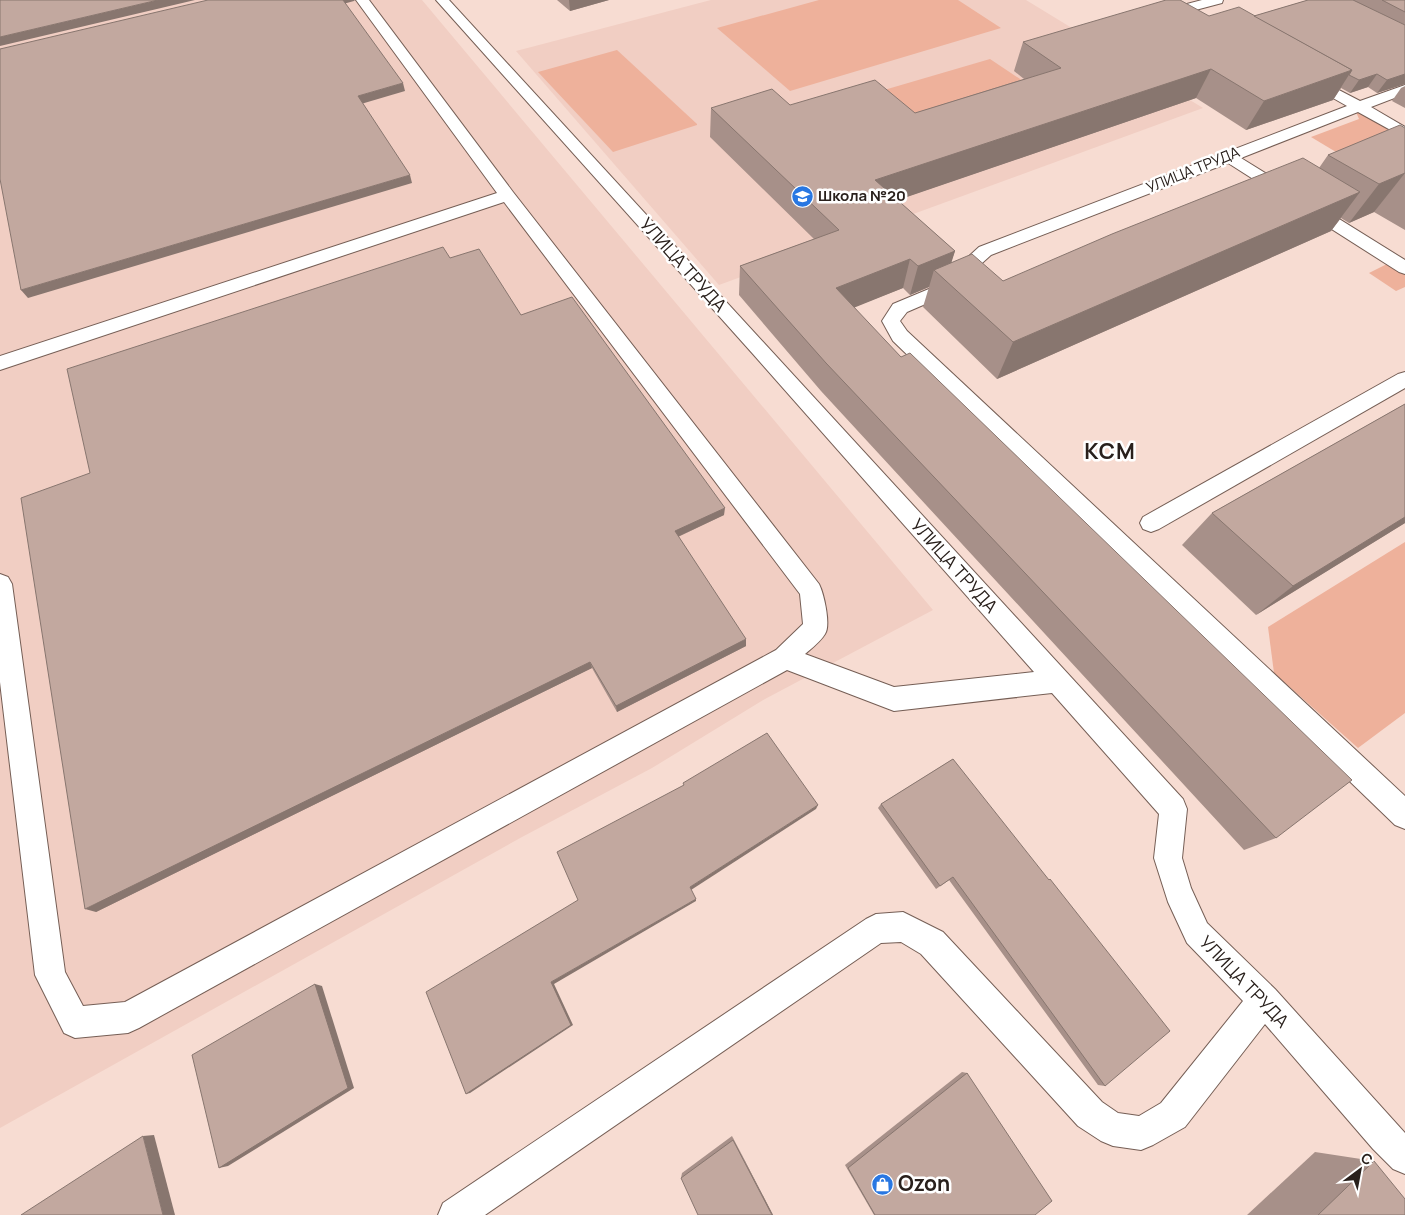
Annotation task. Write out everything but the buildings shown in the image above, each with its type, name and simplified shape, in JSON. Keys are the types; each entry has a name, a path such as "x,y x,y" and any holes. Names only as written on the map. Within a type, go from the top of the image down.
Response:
{"lane":[{"path":"0,584 50,975 75,1022 128,1017 785,658 816,628 811,591 507,195 362,0"},
{"name":"УЛИЦА ТРУДА","path":"442,0 740,327 1173,809 1168,858 1178,892 1197,933 1264,1000 1385,1137 1405,1157"},
{"path":"1172,0 1205,18"},
{"path":"1188,8 1217,0"},
{"path":"1299,73 1405,133"},
{"name":"УЛИЦА ТРУДА","path":"1405,89 1228,156 982,253 973,262 968,280 900,308 891,321 900,336 1405,815"},
{"path":"1228,156 1405,268"},
{"path":"0,363 507,195"},
{"path":"1151,523 1405,379"},
{"path":"785,658 894,699 1058,681"},
{"path":"454,1215 876,929 903,927 932,943 1090,1114 1114,1129 1141,1133 1173,1115 1264,1000"}],"shaded area":[{"path":"0,0 422,0 933,610 765,699 652,768 522,837 0,1128"},
{"name":"Школа №20","path":"711,0 1026,0 1203,108 719,285 516,51"},
{"path":"819,0 958,0 1001,28 790,91 717,28"},
{"path":"617,50 697,125 613,152 538,72"},
{"path":"990,59 1038,91 914,132 867,95"},
{"path":"1359,110 1393,130 1356,164 1311,137 1359,119 1356,112"},
{"path":"1391,262 1405,271 1405,287 1396,291 1369,273"},
{"path":"1405,542 1405,713 1358,748 1274,673 1268,627"}],"place":[{"name":"Школа №20","path":"802,196"},
{"name":"Ozon","path":"882,1184"}],"district":[{"name":"КСМ","path":"1110,451"}]}
